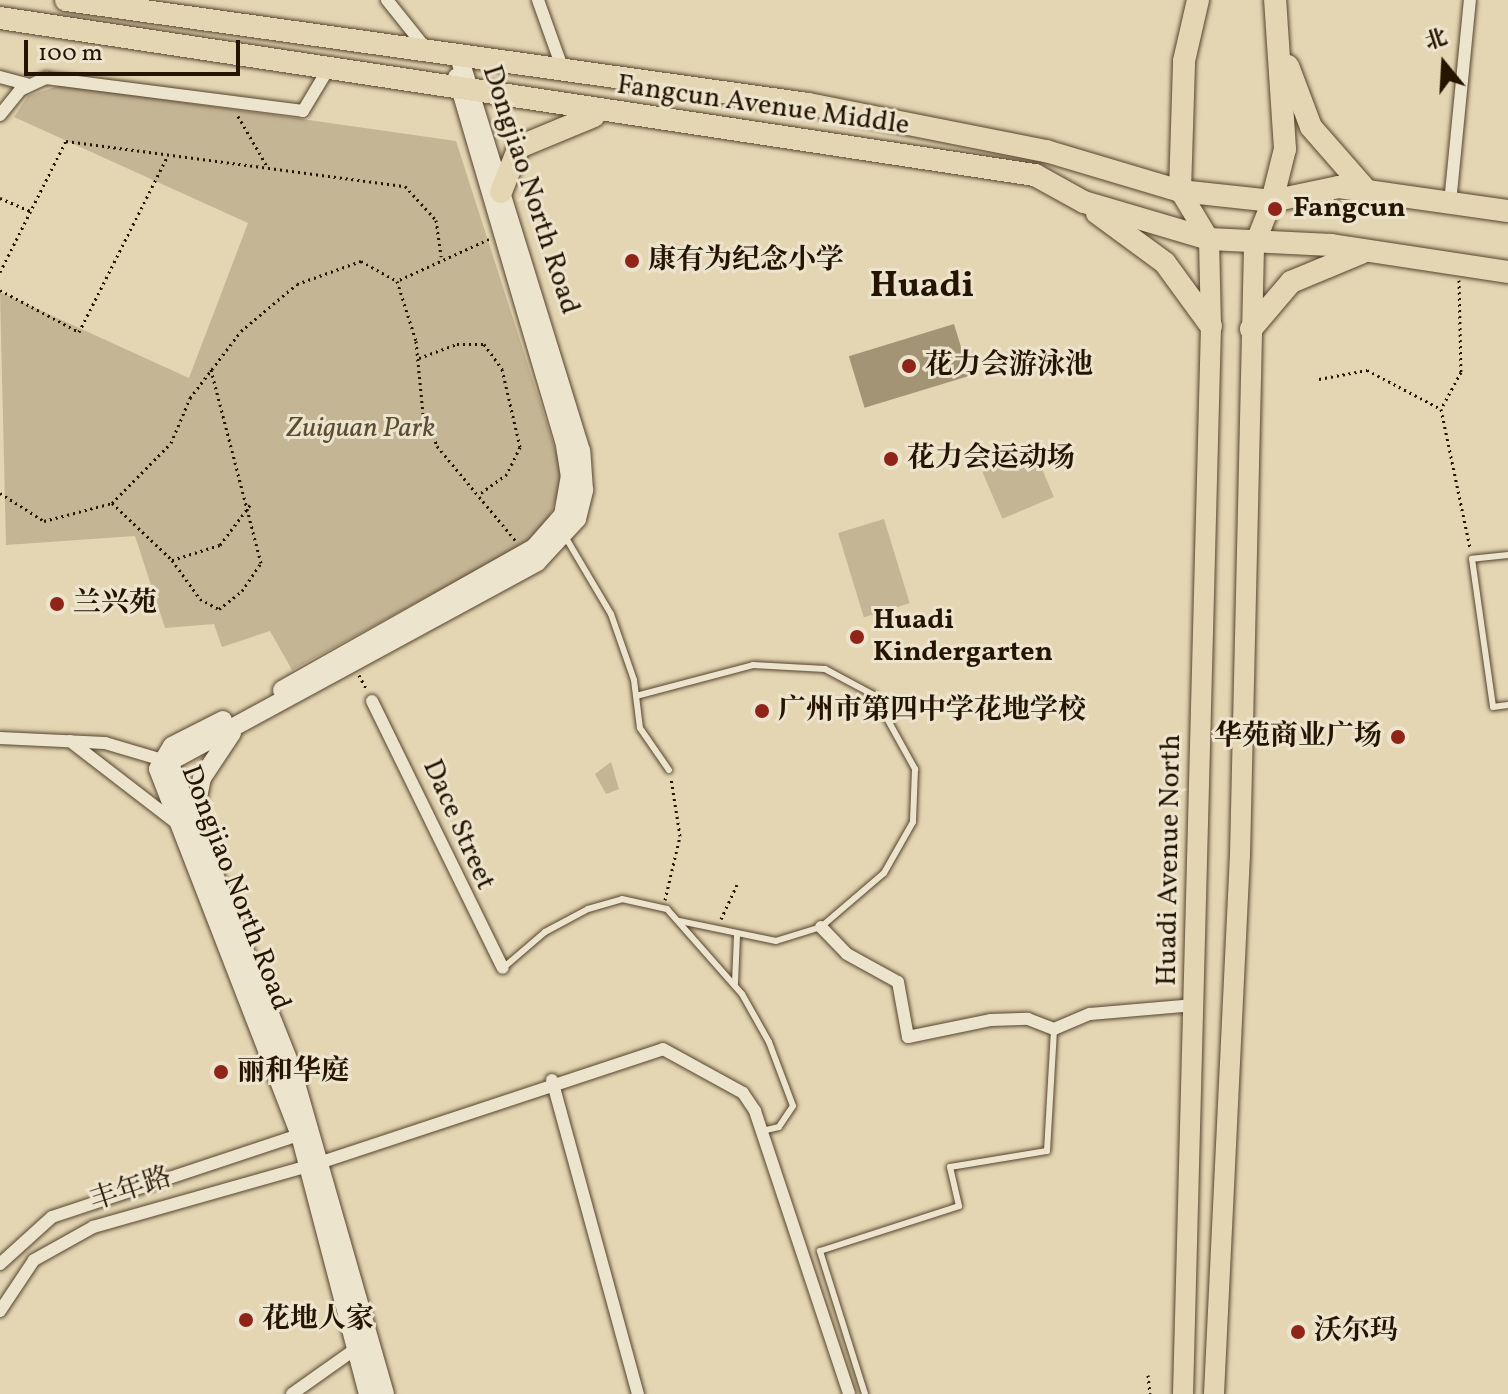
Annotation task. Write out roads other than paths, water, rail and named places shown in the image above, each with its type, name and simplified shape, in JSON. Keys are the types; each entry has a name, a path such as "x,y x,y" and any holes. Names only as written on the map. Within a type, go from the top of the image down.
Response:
{"highway":[{"name":"Fangcun Avenue Middle","path":"66,0 862,115 1046,151 1180,191 1272,201 1339,187 1508,211"},
{"path":"1180,191 1184,61 1198,0"},
{"path":"1272,201 1285,149 1281,47 1275,0"},
{"name":"Fangcun Avenue Middle","path":"6,19 602,114 1035,175 1084,202 1209,239 1254,246 1384,252 1508,272"},
{"path":"1281,47 1311,127 1367,191"},
{"path":"501,192 510,158 531,137 602,114"},
{"path":"1084,202 1165,263 1211,326"},
{"path":"1251,329 1277,294 1307,272 1384,252"}],"main road":[{"name":"Dongjiao North Road","path":"164,758 526,553 563,515 570,477 462,92 459,58"},
{"name":"Dongjiao North Road","path":"164,758 239,725 354,665 528,568 566,538 583,505 581,451 501,192 462,92"},
{"path":"1180,191 1209,239"},
{"path":"1214,1394 1240,855 1254,246 1272,201"},
{"name":"Huadi Avenue North","path":"1183,1394 1211,326 1209,239"},
{"path":"186,822 208,764 239,725"},
{"name":"Dongjiao North Road","path":"164,758 306,1133 364,1344 385,1394"},
{"name":"Dongjiao North Road","path":"364,1344 368,1394"}],"street":[{"path":"387,0 431,55"},
{"path":"538,0 563,70"},
{"path":"1450,203 1470,0"},
{"path":"0,115 29,84 46,78 135,84 303,111 327,71"},
{"path":"0,77 29,84"},
{"name":"Dace Street","path":"372,701 503,968"},
{"path":"0,738 67,739 164,758"},
{"path":"67,739 186,822"},
{"path":"821,927 847,954 898,982 908,1037 991,1020 1028,1019 1054,1029 1090,1014 1195,1005"},
{"name":"丰年路","path":"0,1311 34,1260 59,1242 315,1161 552,1080 663,1049 743,1093 762,1131 849,1394"},
{"path":"552,1080 638,1394"},
{"path":"0,1264 52,1217 306,1133"},
{"path":"292,1394 364,1344"}],"lane":[{"path":"566,538 611,614 636,696 640,728 669,770"},
{"path":"1508,555 1472,559 1493,707 1508,705"},
{"path":"636,696 790,662 853,680 874,695 915,769 913,822 868,891 821,927 776,941 737,936 679,921"},
{"path":"503,968 588,909 622,899 663,907 736,987 793,1106 779,1127 762,1131"},
{"path":"736,987 737,936"},
{"path":"865,1394 820,1251 959,1206 950,1167 1047,1151 1054,1029"}],"place":[{"name":"Fangcun","path":"1275,209"},
{"name":"康有为纪念小学","path":"632,261"},
{"name":"花力会游泳池","path":"909,366"},
{"name":"花力会运动场","path":"891,459"},
{"name":"兰兴苑","path":"57,604"},
{"name":"Huadi Kindergarten","path":"857,637"},
{"name":"广州市第四中学花地学校","path":"762,711"},
{"name":"华苑商业广场","path":"1398,737"},
{"name":"丽和华庭","path":"221,1072"},
{"name":"花地人家","path":"246,1320"},
{"name":"沃尔玛","path":"1298,1332"}],"district":[{"name":"Huadi","path":"922,288"}],"park label":[{"name":"Zuiguan Park","path":"361,429"}]}
